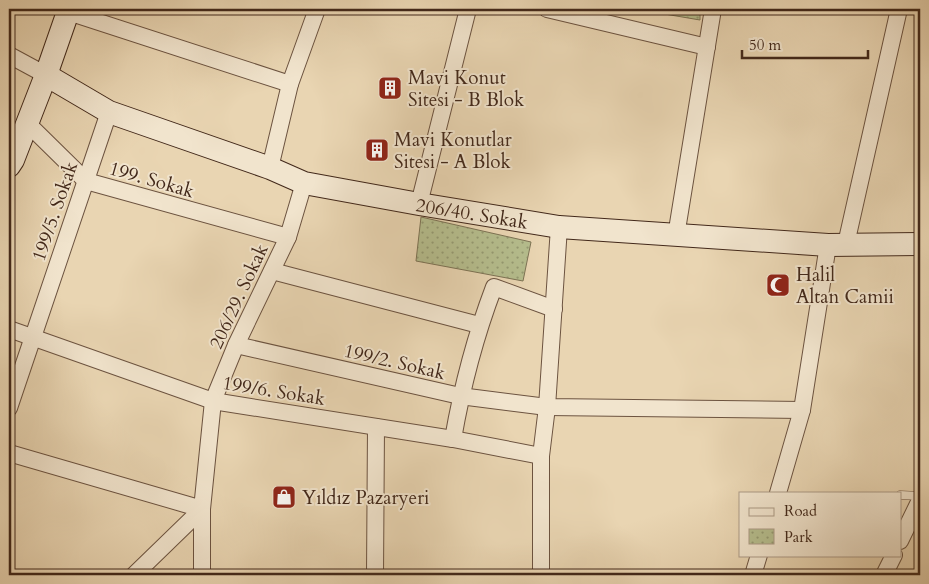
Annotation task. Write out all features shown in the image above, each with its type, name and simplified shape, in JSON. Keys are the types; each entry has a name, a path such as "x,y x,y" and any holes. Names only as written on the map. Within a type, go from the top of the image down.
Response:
{"main road":[{"path":"10,161 46,75 68,10"},
{"name":"206/40. Sokak","path":"46,75 109,112 270,168 304,183 560,227 837,245 920,244"}],"street":[{"path":"270,168 290,84 316,9"},
{"path":"419,204 468,9"},
{"path":"547,9 707,47"},
{"path":"676,236 713,9"},
{"path":"778,492 802,410 837,245 899,9"},
{"path":"68,10 290,84"},
{"path":"9,55 46,75"},
{"name":"199/5. Sokak","path":"9,408 109,112"},
{"name":"199. Sokak","path":"27,123 86,181 288,237"},
{"name":"206/29. Sokak","path":"202,575 202,509 213,401 236,345 288,237 304,183"},
{"path":"540,575 541,456 547,407 560,227"},
{"path":"272,270 479,324"},
{"path":"452,439 460,396 479,324 494,287 554,308"},
{"name":"199/6. Sokak","path":"9,329 213,401 452,439 541,456"},
{"name":"199/2. Sokak","path":"236,345 460,396 547,407 802,410"},
{"path":"375,575 376,427"},
{"path":"9,453 202,509 135,574"},
{"path":"902,538 920,500"},
{"path":"754,575 759,556"},
{"path":"886,575 894,556"}],"lane":[{"path":"902,495 920,496"}],"green space":[{"path":"635,9 700,9 700,20"},
{"path":"421,217 531,242 523,281 416,261"}],"place":[{"name":"Mavi Konut Sitesi - B Blok","path":"390,88"},
{"name":"Mavi Konutlar Sitesi - A Blok","path":"377,150"},
{"name":"Halil Altan Camii","path":"778,285"},
{"name":"Yıldız Pazaryeri","path":"284,497"}]}
